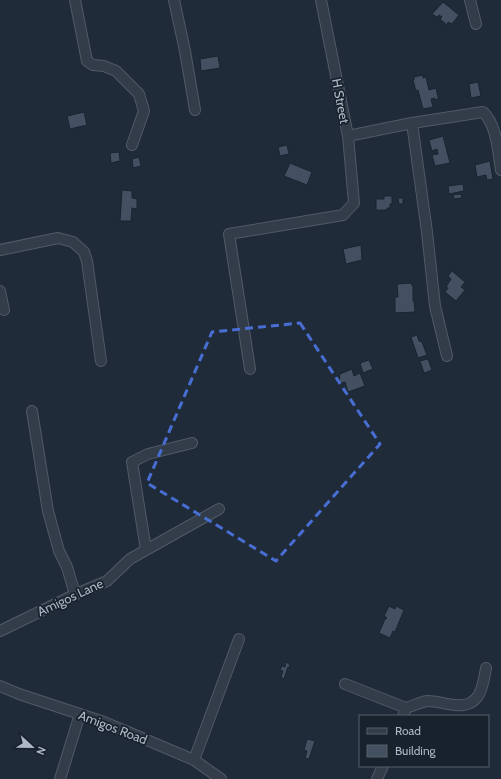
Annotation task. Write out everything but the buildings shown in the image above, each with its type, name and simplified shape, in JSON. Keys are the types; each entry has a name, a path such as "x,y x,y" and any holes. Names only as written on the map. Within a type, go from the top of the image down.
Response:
{"street":[{"path":"75,0 87,61 93,65 104,66 116,71 139,94 144,111 132,145"},
{"path":"174,0 196,110"},
{"name":"H Street","path":"250,369 229,234 343,215 354,202 348,136 321,0"},
{"path":"470,0 476,24"},
{"path":"348,136 412,123 483,112 489,118 501,170"},
{"path":"412,123 427,232 435,306 447,356"},
{"path":"0,250 58,238 73,242 84,252 87,261 101,361"},
{"path":"0,290 4,310"},
{"path":"32,411 48,511 59,551 67,566 75,594"},
{"path":"146,550 132,462 148,454 192,443"},
{"name":"Amigos Lane","path":"0,630 75,594 106,581 130,559 219,509"},
{"path":"194,760 239,639"},
{"path":"345,684 405,712 426,702 456,705 473,701 479,695 483,687 486,668"},
{"name":"Amigos Road","path":"0,686 19,694 104,722 194,760 221,779"},
{"path":"60,779 80,714"},
{"path":"377,779 383,767"}],"highlighted area":[{"path":"300,323 380,444 276,561 147,483 212,332"}]}
